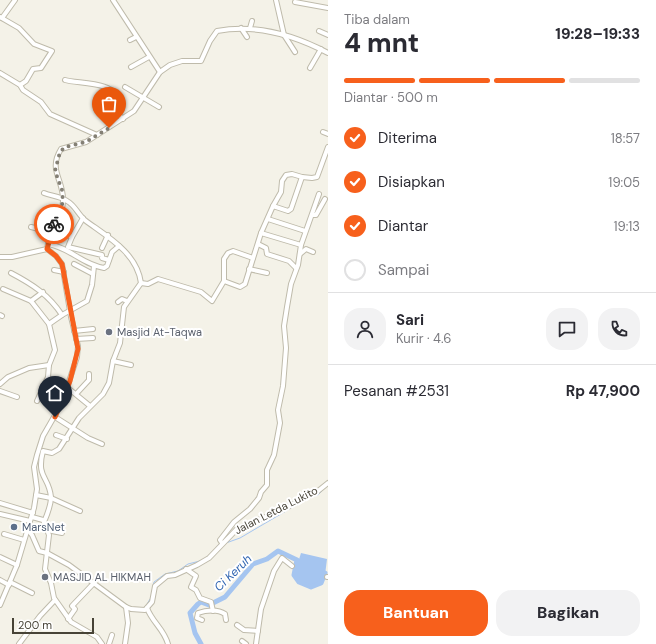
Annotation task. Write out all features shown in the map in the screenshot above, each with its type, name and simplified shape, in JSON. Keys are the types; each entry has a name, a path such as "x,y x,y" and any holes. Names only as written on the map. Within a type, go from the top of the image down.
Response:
{"street":[{"path":"15,0 1,18 19,28 34,44 52,51 42,68 33,69 26,81 20,85"},
{"path":"113,0 160,72"},
{"path":"276,0 284,35 295,52"},
{"path":"295,2 328,8"},
{"path":"250,28 252,21"},
{"path":"241,28 247,37"},
{"path":"47,249 52,230 64,199 55,171 60,152 65,147 86,142 136,108 160,72 177,62 201,61 210,41 217,31 250,28 284,35 328,53"},
{"path":"319,31 328,35"},
{"path":"130,40 136,37"},
{"path":"310,68 321,49"},
{"path":"131,67 149,57"},
{"path":"0,73 20,85 23,90 41,102 50,114 97,135"},
{"path":"64,80 105,87 116,95 118,102 116,112 123,118"},
{"path":"126,86 142,98 159,107"},
{"path":"224,281 240,287 248,280 249,269 273,206 281,192 282,181 286,173 302,177 317,177 328,147"},
{"path":"273,206 286,210 291,209 302,177"},
{"path":"41,451 52,453 59,449 67,440 74,427 90,406 103,394 109,384 118,349 123,312 127,301 141,283 139,271 108,235 83,218 73,205 64,199 44,193"},
{"path":"222,542 234,522 250,509 267,485 267,470 274,456 280,423 278,406 283,386 286,348 284,336 285,320 291,284 300,255 300,245 319,194"},
{"path":"312,216 316,215 325,199"},
{"path":"83,218 68,247 102,255 102,258 109,260"},
{"path":"268,219 305,231"},
{"path":"31,227 52,230 72,237"},
{"path":"262,233 300,245"},
{"path":"102,248 108,235"},
{"path":"48,244 60,247 85,263 104,268 107,266 112,252 119,246"},
{"path":"258,244 266,248 267,254 290,261 296,268"},
{"path":"0,257 12,257 47,249"},
{"path":"44,522 51,498 49,488 40,471 43,436 55,417 68,388 77,357 76,339 64,272 59,259 47,249"},
{"path":"300,255 306,249 313,252"},
{"path":"141,283 148,284 158,279 201,292 212,300 224,281 224,259 228,252 233,251 253,258"},
{"path":"74,264 93,274"},
{"path":"49,324 87,301 92,285 94,266"},
{"path":"249,269 267,273"},
{"path":"54,270 64,272"},
{"path":"11,273 43,292 53,302 62,315"},
{"path":"3,289 31,301 49,324 55,350 49,365 48,377 37,401"},
{"path":"31,301 43,292"},
{"path":"118,302 122,299 127,301"},
{"path":"74,331 93,329"},
{"path":"76,339 93,338"},
{"path":"114,360 131,364"},
{"path":"1,381 29,368 49,365"},
{"path":"77,394 89,380 89,374"},
{"path":"68,388 90,406"},
{"path":"0,391 17,397"},
{"path":"55,417 74,427 88,438 102,444"},
{"path":"56,435 67,440"},
{"path":"0,605 17,565 32,517 37,480 34,467 41,451"},
{"name":"Jalan Letda Lukito","path":"146,609 152,602 154,588 166,576 175,575 198,565 209,558 236,528 282,510 318,491 328,483"},
{"path":"36,495 51,498 80,511"},
{"path":"0,503 44,522 49,535 45,569 55,600 68,619 97,637 102,644"},
{"path":"0,514 32,517"},
{"path":"27,529 32,535 37,549 69,565 126,607 139,610 146,609 162,630 168,644"},
{"path":"47,530 62,533"},
{"path":"4,534 24,540"},
{"path":"0,557 17,565"},
{"path":"256,644 261,609 275,568 282,558 292,566"},
{"path":"186,569 196,576 190,587 196,590 200,598 211,604 213,611"},
{"path":"0,580 32,593"},
{"path":"68,619 75,609 72,606 93,584"},
{"path":"22,643 40,616 55,600"},
{"path":"125,644 128,623 126,607"},
{"path":"202,620 197,618 198,613 213,611 224,612 226,620"},
{"path":"237,625 244,630 258,631"},
{"path":"109,644 112,635"},
{"path":"242,641 246,644"}],"water":[{"path":"301,553 327,559 325,575 321,583 311,587 299,582 294,575"}],"waterway":[{"path":"311,497 318,495 325,488"},
{"path":"226,543 240,538 303,501"},
{"path":"216,548 221,542"},
{"name":"Ci Keruh","path":"201,644 195,633 190,613 201,602 209,605 225,597 253,564 267,559 278,551 297,560 294,575 299,582 311,587 321,583 325,573"},
{"path":"153,586 154,582 165,574 178,571 188,564 200,561"},
{"path":"146,606 150,599"}],"way so far":[{"path":"54,224 64,199 55,171 61,149 73,144 86,142 109,128"}],"place":[{"name":"Masjid At-Taqwa","path":"109,332"},
{"name":"MarsNet","path":"14,527"},
{"name":"MASJID AL HIKMAH","path":"45,577"}],"route":[{"path":"54,224 47,249 50,250 62,264 78,346 77,357 68,388 55,417"}]}
